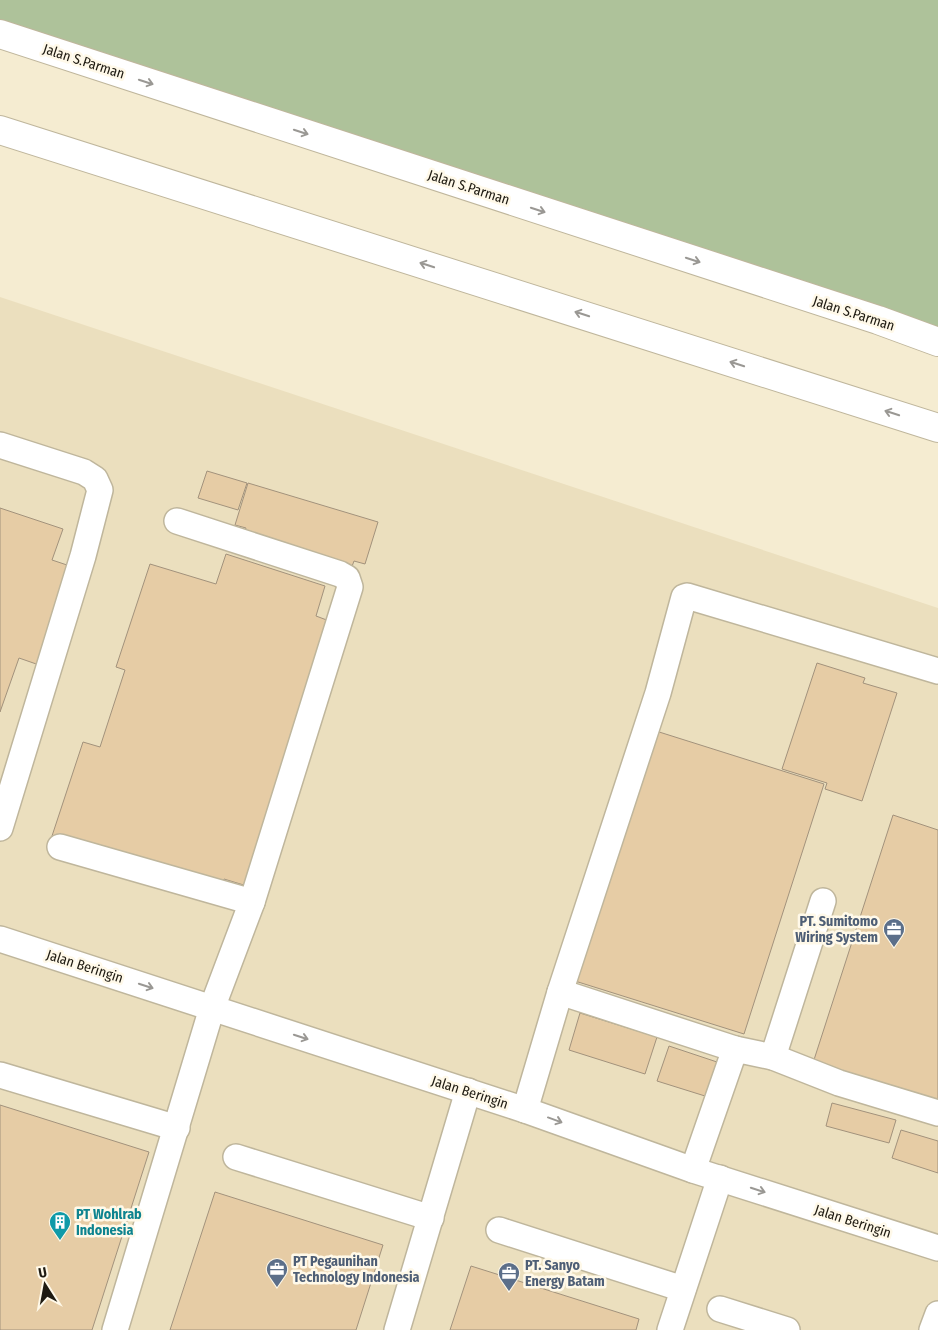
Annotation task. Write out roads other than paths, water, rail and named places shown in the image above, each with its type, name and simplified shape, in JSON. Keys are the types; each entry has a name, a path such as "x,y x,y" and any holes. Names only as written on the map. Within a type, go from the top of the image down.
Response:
{"main road":[{"name":"Jalan S.Parman","path":"0,34 878,320 938,342"},
{"path":"0,130 938,428"}],"street":[{"path":"0,445 84,472 95,479 100,490 83,556 2,819"},
{"path":"115,1330 212,1008 252,902 350,587 347,578 340,574 177,521"},
{"path":"525,1110 560,992 658,693 684,597 697,599 938,671"},
{"path":"60,847 252,902"},
{"path":"774,1057 823,900"},
{"name":"Jalan Beringin","path":"0,939 468,1091 693,1170 938,1248"},
{"path":"560,992 735,1049 774,1057 839,1083 938,1113"},
{"path":"693,1170 735,1049"},
{"path":"0,1075 177,1128"},
{"path":"397,1330 468,1091"},
{"path":"236,1157 431,1218"},
{"path":"670,1330 720,1178"},
{"path":"499,1230 683,1289"},
{"path":"720,1308 788,1330"},
{"path":"932,1330 938,1314"}],"place":[{"name":"PT. Sumitomo Wiring System","path":"894,948"},
{"name":"PT Wohlrab Indonesia","path":"60,1241"},
{"name":"PT Pegaunihan Technology Indonesia","path":"277,1288"},
{"name":"PT. Sanyo Energy Batam","path":"509,1292"}]}
